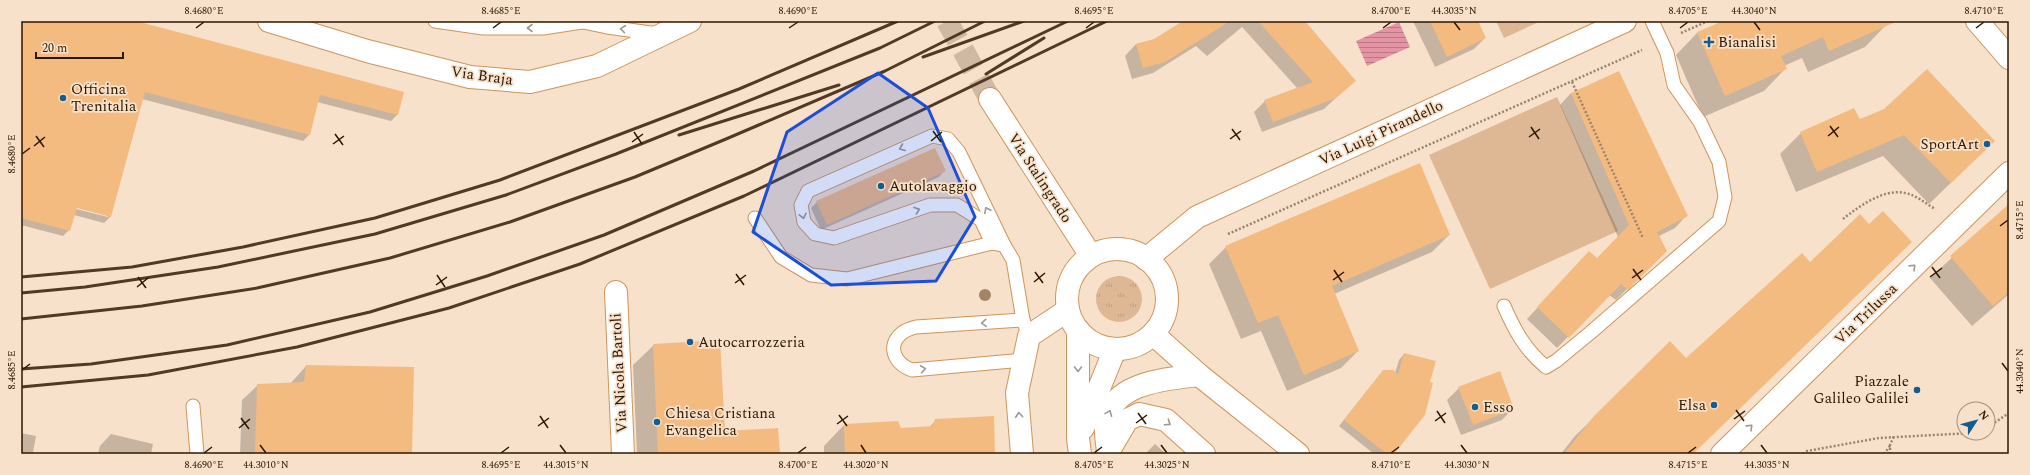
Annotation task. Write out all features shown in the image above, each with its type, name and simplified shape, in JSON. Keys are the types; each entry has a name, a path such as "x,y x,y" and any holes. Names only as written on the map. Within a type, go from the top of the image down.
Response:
{"street":[{"name":"Via Braja","path":"269,21 367,51 470,77 530,82 597,66 690,21"},
{"name":"Via Luigi Pirandello","path":"1146,259 1197,218 1625,21"},
{"path":"1977,21 2009,58"},
{"name":"Via Stalingrado","path":"990,99 1091,256"},
{"name":"Via Trilussa","path":"1722,454 2009,173"},
{"path":"1119,249 1133,252 1146,259 1160,274 1166,295 1164,316 1153,334 1136,345 1115,349 1094,344 1078,330 1068,310 1068,289 1076,270 1091,256 1105,251 1119,249"},
{"name":"Via Nicola Bartoli","path":"616,292 623,454"},
{"path":"1022,454 1017,393 1024,360 1026,328 1068,310"},
{"path":"1078,330 1079,446"},
{"path":"1153,334 1199,375 1298,454"},
{"path":"1079,446 1115,349"},
{"path":"1107,453 1106,424 1111,408 1128,390 1156,380 1199,375"},
{"path":"1107,453 1127,420 1139,414 1166,420 1204,454"}],"lane":[{"path":"435,21 483,28 543,28 580,22 662,35"},
{"path":"1504,306 1516,333 1533,357 1546,366 1556,361 1590,333 1719,221 1725,197 1719,162 1700,122 1674,85 1667,53 1652,21"},
{"path":"998,244 959,152 948,139 932,136 893,152 808,191 801,205 804,222 815,234 834,238 930,205 957,206 981,220 998,244 1013,260 1026,328 916,327 903,332 895,340 892,349 897,360 904,367 912,370 1024,360"},
{"path":"754,218 781,257 812,275 848,279 998,244"},
{"path":"193,406 198,454"}],"path":[{"path":"1225,235 1708,21"},
{"path":"1572,82 1643,238"},
{"path":"1843,219 1872,199 1885,194 1904,192 1918,198 1956,226"},
{"path":"1996,422 2009,413"},
{"path":"1803,454 1807,451 1894,436 1956,434"},
{"path":"1884,454 1894,436"},
{"path":"1890,445 1890,454"}],"highlighted area":[{"path":"878,73 928,108 975,217 936,281 831,285 753,232 787,132"}],"green space":[{"path":"1496,21 1541,21 1504,38"},
{"path":"1557,97 1618,231 1490,289 1429,155"},
{"path":"1119,276 1132,280 1138,286 1142,299 1138,312 1132,318 1119,322 1106,318 1100,312 1096,299 1100,286 1106,280"}],"shaded area":[{"path":"1399,22 1410,47 1367,66 1356,41"}],"building":[{"path":"21,21 136,21 404,92 398,115 320,95 310,135 145,92 111,217 77,208 70,231 21,218"},
{"path":"1183,21 1230,21 1165,62 1143,68 1136,44 1154,39"},
{"path":"1258,21 1305,21 1356,81 1336,98 1273,122 1264,100 1313,82"},
{"path":"1430,21 1478,21 1486,38 1447,57"},
{"path":"1723,21 1898,21 1829,51 1823,37 1781,56 1787,69 1725,96 1697,32"},
{"path":"1927,69 1995,141 1951,183 1904,135 1817,172 1800,132 1854,108 1860,119 1884,109"},
{"path":"1619,71 1688,216 1657,232 1667,251 1628,290 1621,284 1569,338 1537,307 1589,251 1597,258 1629,225 1571,93"},
{"name":"Autolavaggio","path":"935,148 946,171 827,225 816,201"},
{"path":"1420,163 1450,235 1332,286 1359,351 1304,375 1278,315 1258,323 1225,246"},
{"path":"2009,204 2009,292 1993,306 1950,256"},
{"path":"1883,211 1912,242 1693,454 1564,454 1594,416 1670,341 1686,358 1802,253 1810,262 1860,214 1869,224"},
{"path":"720,340 725,431 778,428 780,454 658,454 653,344"},
{"path":"1404,353 1436,361 1430,382 1433,383 1425,415 1394,454 1387,454 1344,420 1383,370 1393,370 1398,374"},
{"path":"306,365 414,367 412,454 255,454 257,384 304,382"},
{"path":"1500,371 1514,409 1473,425 1458,387"},
{"path":"994,416 995,454 845,454 844,424 898,421 901,428 933,426 935,419"}],"tunnel":[{"path":"947,21 990,99"}],"railway":[{"path":"21,277 132,267 243,247 375,218 500,180 739,89 898,21"},
{"path":"21,293 85,287 218,267 375,234 506,195 616,154 880,48 935,21"},
{"path":"21,319 142,306 257,288 390,258 510,222 635,177 726,139 885,71 985,21"},
{"path":"923,57 1024,21"},
{"path":"21,369 91,364 227,345 370,312 487,276 604,235 754,171 1068,21"},
{"path":"21,387 148,375 297,347 449,308 580,264 744,196 1107,21"},
{"path":"986,74 1044,38"},
{"path":"679,135 839,85"}],"place":[{"name":"Bianalisi","path":"1709,42"},
{"name":"Officina Trenitalia","path":"63,98"},
{"name":"SportArt","path":"1987,144"},
{"name":"Autolavaggio","path":"881,186"},
{"name":"Autocarrozzeria","path":"690,342"},
{"name":"Piazzale Galileo Galilei","path":"1917,390"},
{"name":"Elsa","path":"1714,405"},
{"name":"Esso","path":"1475,407"},
{"name":"Chiesa Cristiana Evangelica","path":"657,422"}]}
